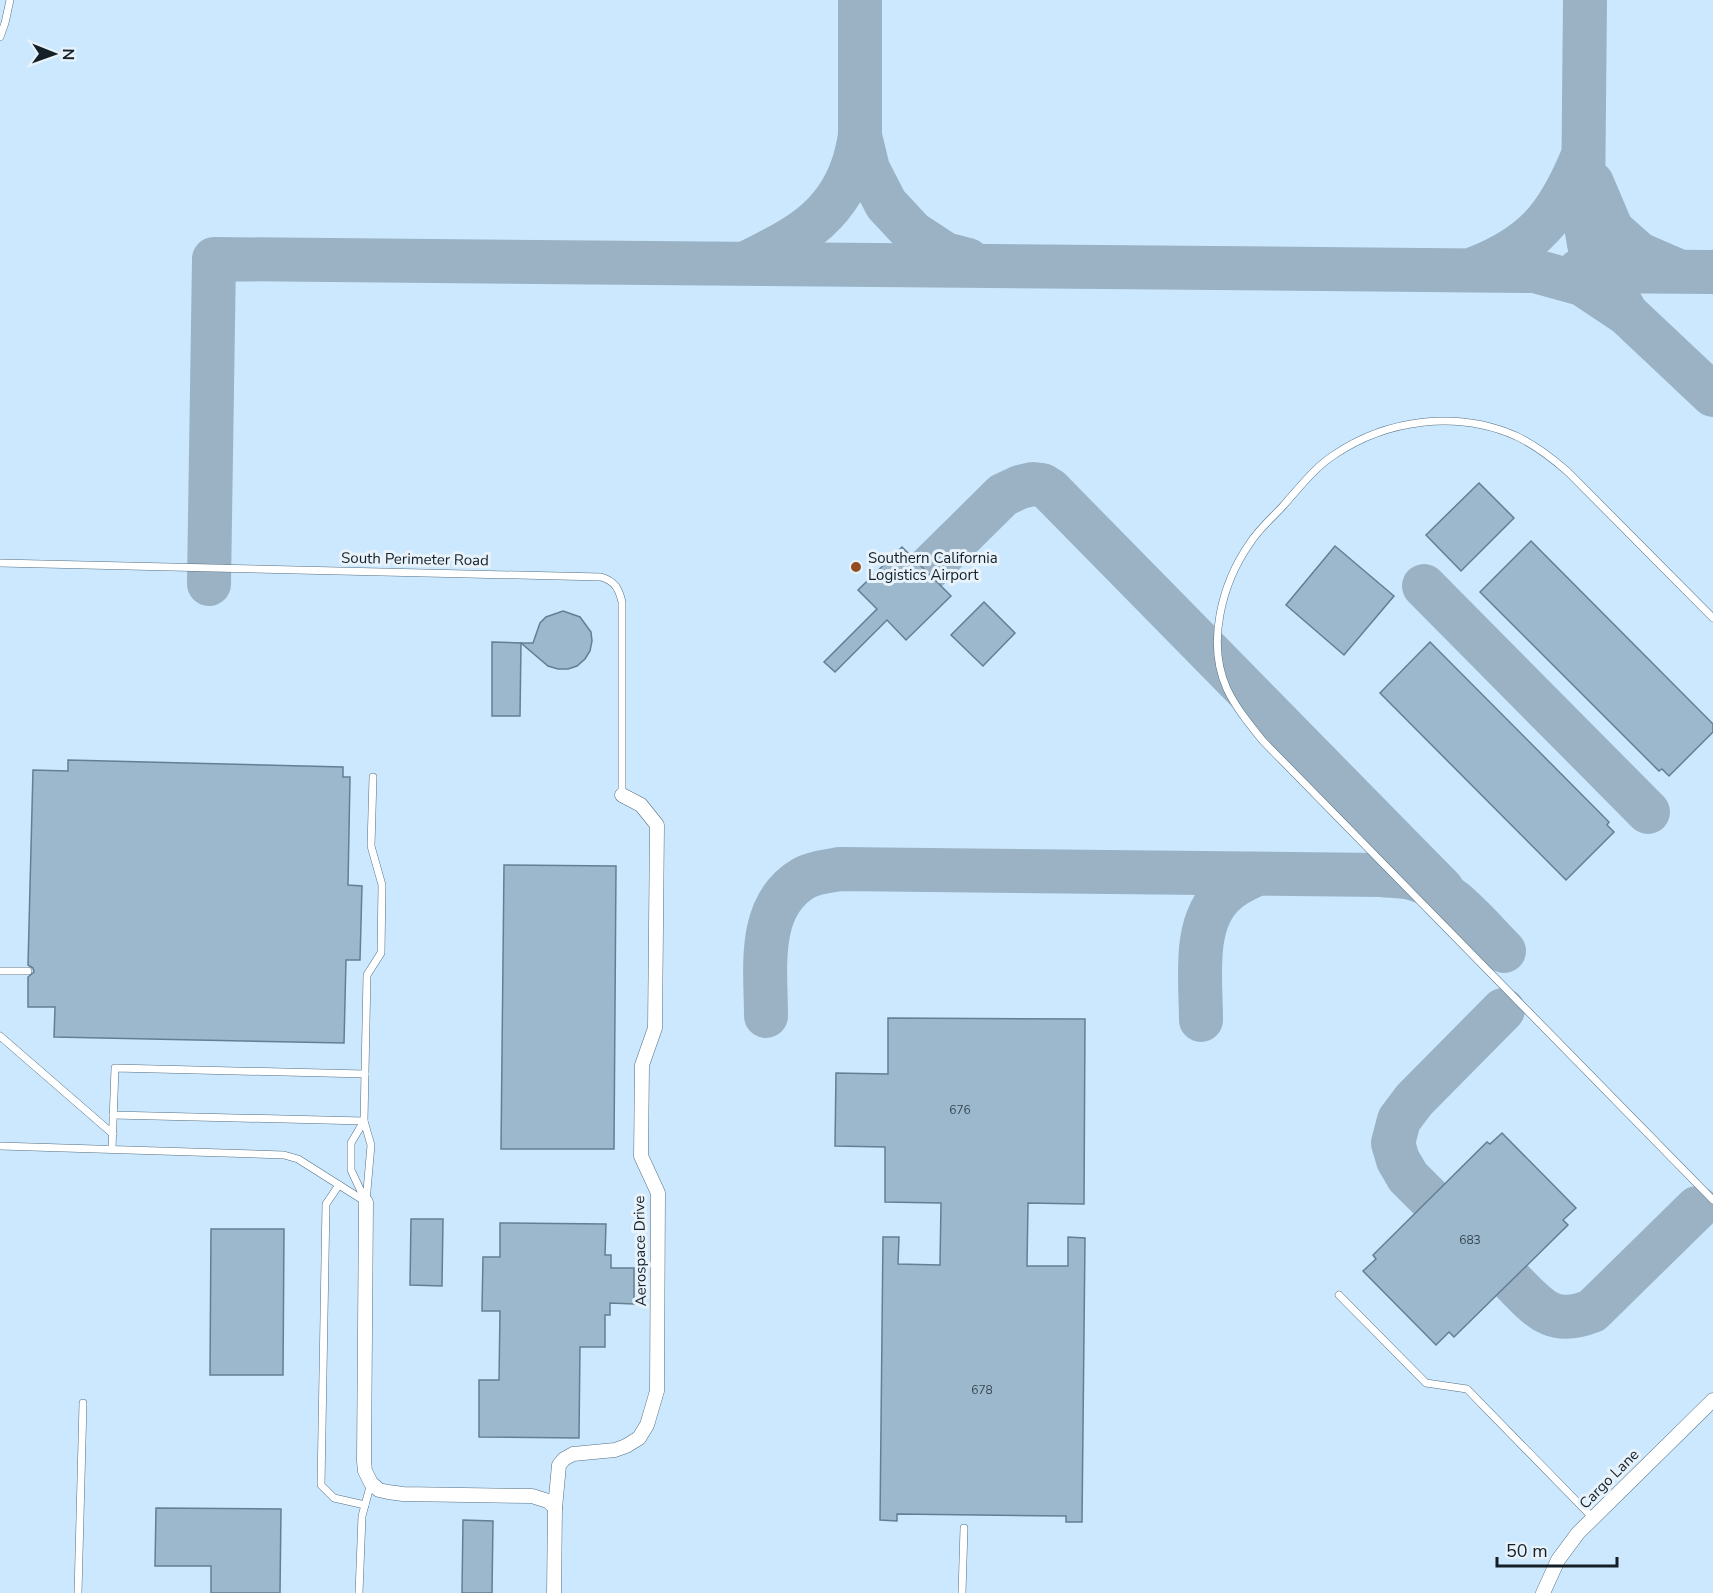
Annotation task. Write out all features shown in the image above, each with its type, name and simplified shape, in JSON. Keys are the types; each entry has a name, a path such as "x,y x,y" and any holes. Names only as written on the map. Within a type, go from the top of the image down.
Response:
{"street":[{"name":"Aerospace Drive","path":"554,1593 556,1477 559,1465 573,1454 615,1450 639,1438 647,1425 657,1391 658,1193 641,1156 642,1065 655,1028 657,825 641,805 622,795"},
{"path":"366,1202 363,1461 370,1483 380,1490 403,1494 532,1496 548,1501 555,1508"},
{"name":"Cargo Lane","path":"1543,1593 1558,1560 1578,1533 1713,1400"}],"lane":[{"path":"0,37 10,0"},
{"path":"1713,618 1568,472 1545,453 1515,436 1485,426 1459,421 1431,420 1399,426 1362,440 1335,454 1315,470 1246,548 1236,564 1218,626 1219,662 1227,688 1245,719 1263,741 1713,1200"},
{"name":"South Perimeter Road","path":"0,563 601,577 610,580 620,590 622,602 622,795"},
{"path":"366,1202 371,1145 364,1121 367,975 381,953 382,885 371,846 373,777"},
{"path":"0,971 28,971"},
{"path":"0,1036 113,1134"},
{"path":"112,1149 115,1068 365,1074"},
{"path":"113,1114 364,1121"},
{"path":"364,1121 351,1143 351,1170 366,1202"},
{"path":"0,1146 284,1155 298,1159 366,1202"},
{"path":"339,1185 326,1204 321,1485 334,1498 365,1505"},
{"path":"1339,1295 1426,1383 1467,1389 1593,1518"},
{"path":"78,1593 83,1403"},
{"path":"359,1593 362,1516 370,1483"},
{"path":"963,1593 964,1528"}],"building":[{"path":"1479,483 1514,518 1461,571 1426,535"},
{"path":"1531,541 1713,724 1713,732 1669,776 1662,769 1659,771 1480,592"},
{"path":"1335,546 1394,596 1344,655 1286,605"},
{"path":"902,547 951,596 906,640 887,620 835,672 824,662 877,609 858,590"},
{"path":"984,602 1015,633 983,666 951,635"},
{"path":"563,611 580,617 591,632 592,641 590,651 577,666 558,669 548,666 521,643 533,643 540,623 546,617"},
{"path":"492,642 521,643 520,716 492,716"},
{"path":"1430,642 1609,822 1607,825 1614,832 1566,880 1380,693"},
{"path":"68,760 343,767 343,777 350,777 348,885 362,886 360,960 346,960 344,1043 54,1037 55,1007 28,1007 28,977 34,972 33,968 28,965 33,770 68,771"},
{"path":"504,865 616,866 614,1149 501,1149"},
{"path":"888,1018 1085,1019 1084,1204 1028,1203 1027,1266 1068,1266 1068,1237 1085,1238 1082,1522 1066,1522 1066,1516 897,1514 897,1521 880,1520 883,1237 899,1237 898,1264 940,1265 941,1203 885,1202 885,1147 835,1146 836,1073 888,1074"},
{"path":"1502,1133 1576,1208 1563,1220 1568,1225 1454,1337 1449,1332 1436,1345 1363,1271 1376,1259 1373,1255 1487,1142 1490,1144"},
{"path":"411,1219 443,1219 442,1286 410,1285"},
{"path":"500,1223 606,1224 605,1255 611,1255 611,1268 634,1268 634,1304 610,1303 610,1315 605,1315 605,1347 580,1347 579,1438 479,1437 479,1380 499,1380 500,1311 482,1311 483,1257 500,1257"},
{"path":"211,1229 284,1229 283,1375 210,1375"},
{"path":"156,1508 281,1509 280,1593 211,1593 211,1566 155,1566"},
{"path":"463,1520 493,1521 492,1593 462,1593"}],"taxiway":[{"path":"860,0 860,136 868,169 886,204 913,233 945,254 968,260"},
{"path":"1585,0 1583,207 1589,244 1624,309"},
{"path":"748,262 796,236 810,226 835,201 855,160 860,136"},
{"path":"1476,268 1514,249 1541,227 1563,198 1581,160"},
{"path":"1592,183 1612,230 1639,254 1676,270"},
{"path":"209,584 214,259 1535,271 1582,284 1627,314 1713,395"},
{"path":"1579,271 1713,272"},
{"path":"926,571 1003,495 1020,487 1033,484 1042,485 1050,490 1442,889"},
{"path":"1424,586 1648,812"},
{"path":"766,1016 767,940 778,905 789,890 804,878 840,869 1404,877 1425,883 1450,898 1504,951"},
{"path":"1201,1020 1201,952 1207,919 1214,905 1225,893 1236,884 1257,874"},
{"path":"1430,1199 1408,1177 1398,1160 1393,1143 1399,1120 1414,1100 1503,1010"},
{"path":"1511,1280 1538,1306 1556,1316 1566,1317 1592,1311 1697,1208"}],"place":[{"name":"Southern California Logistics Airport","path":"856,567"}]}
